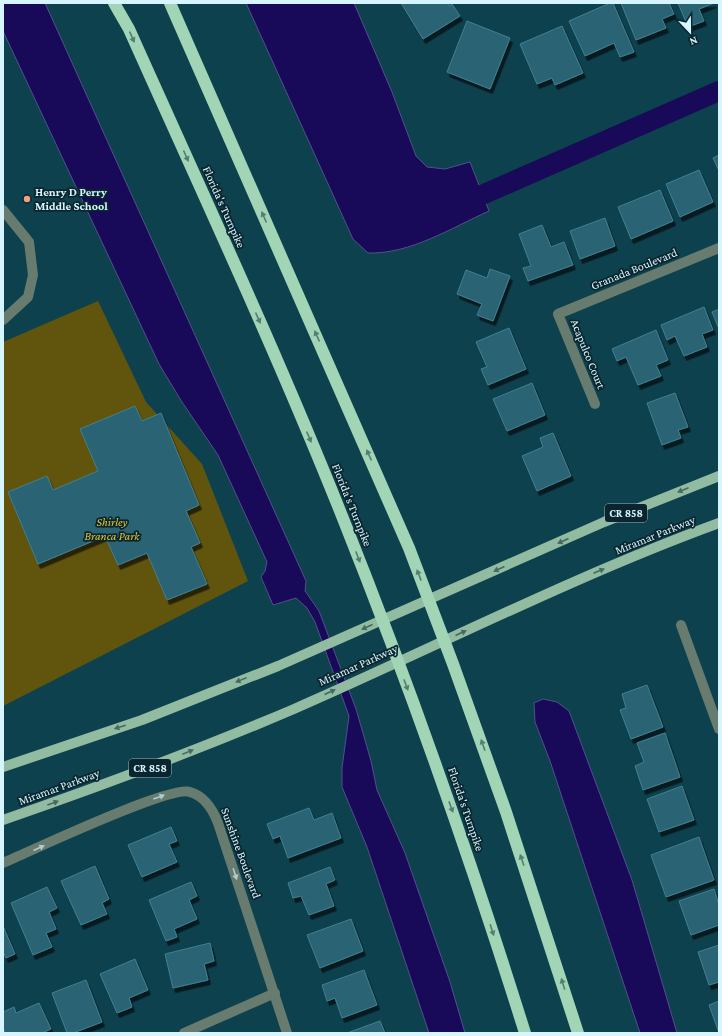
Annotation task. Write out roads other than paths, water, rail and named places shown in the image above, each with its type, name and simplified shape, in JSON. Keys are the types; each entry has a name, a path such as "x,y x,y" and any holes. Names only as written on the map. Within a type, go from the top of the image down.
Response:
{"highway":[{"name":"Florida's Turnpike","path":"114,3 128,29 215,221 272,350 343,518 460,834 525,1033"},
{"path":"170,3 409,548 502,800 578,1033"}],"main road":[{"name":"CR 858","path":"3,767 142,720 278,666 611,519 719,476"},
{"name":"Miramar Parkway","path":"3,820 155,766 294,708 551,592 719,523"}],"street":[{"path":"3,210 29,242 33,276 28,297 3,320"},
{"name":"Granada Boulevard","path":"558,314 719,248"},
{"name":"Acapulco Court","path":"558,314 595,404"},
{"path":"680,625 719,729"},
{"name":"Sunshine Boulevard","path":"3,863 122,811 177,791 190,791 205,802 214,812 287,1033"},
{"path":"184,1033 275,993"}],"waterway":[{"path":"459,205 719,91"}],"place":[{"name":"Henry D Perry Middle School","path":"27,199"}],"park label":[{"name":"Shirley Branca Park","path":"112,529"}]}
